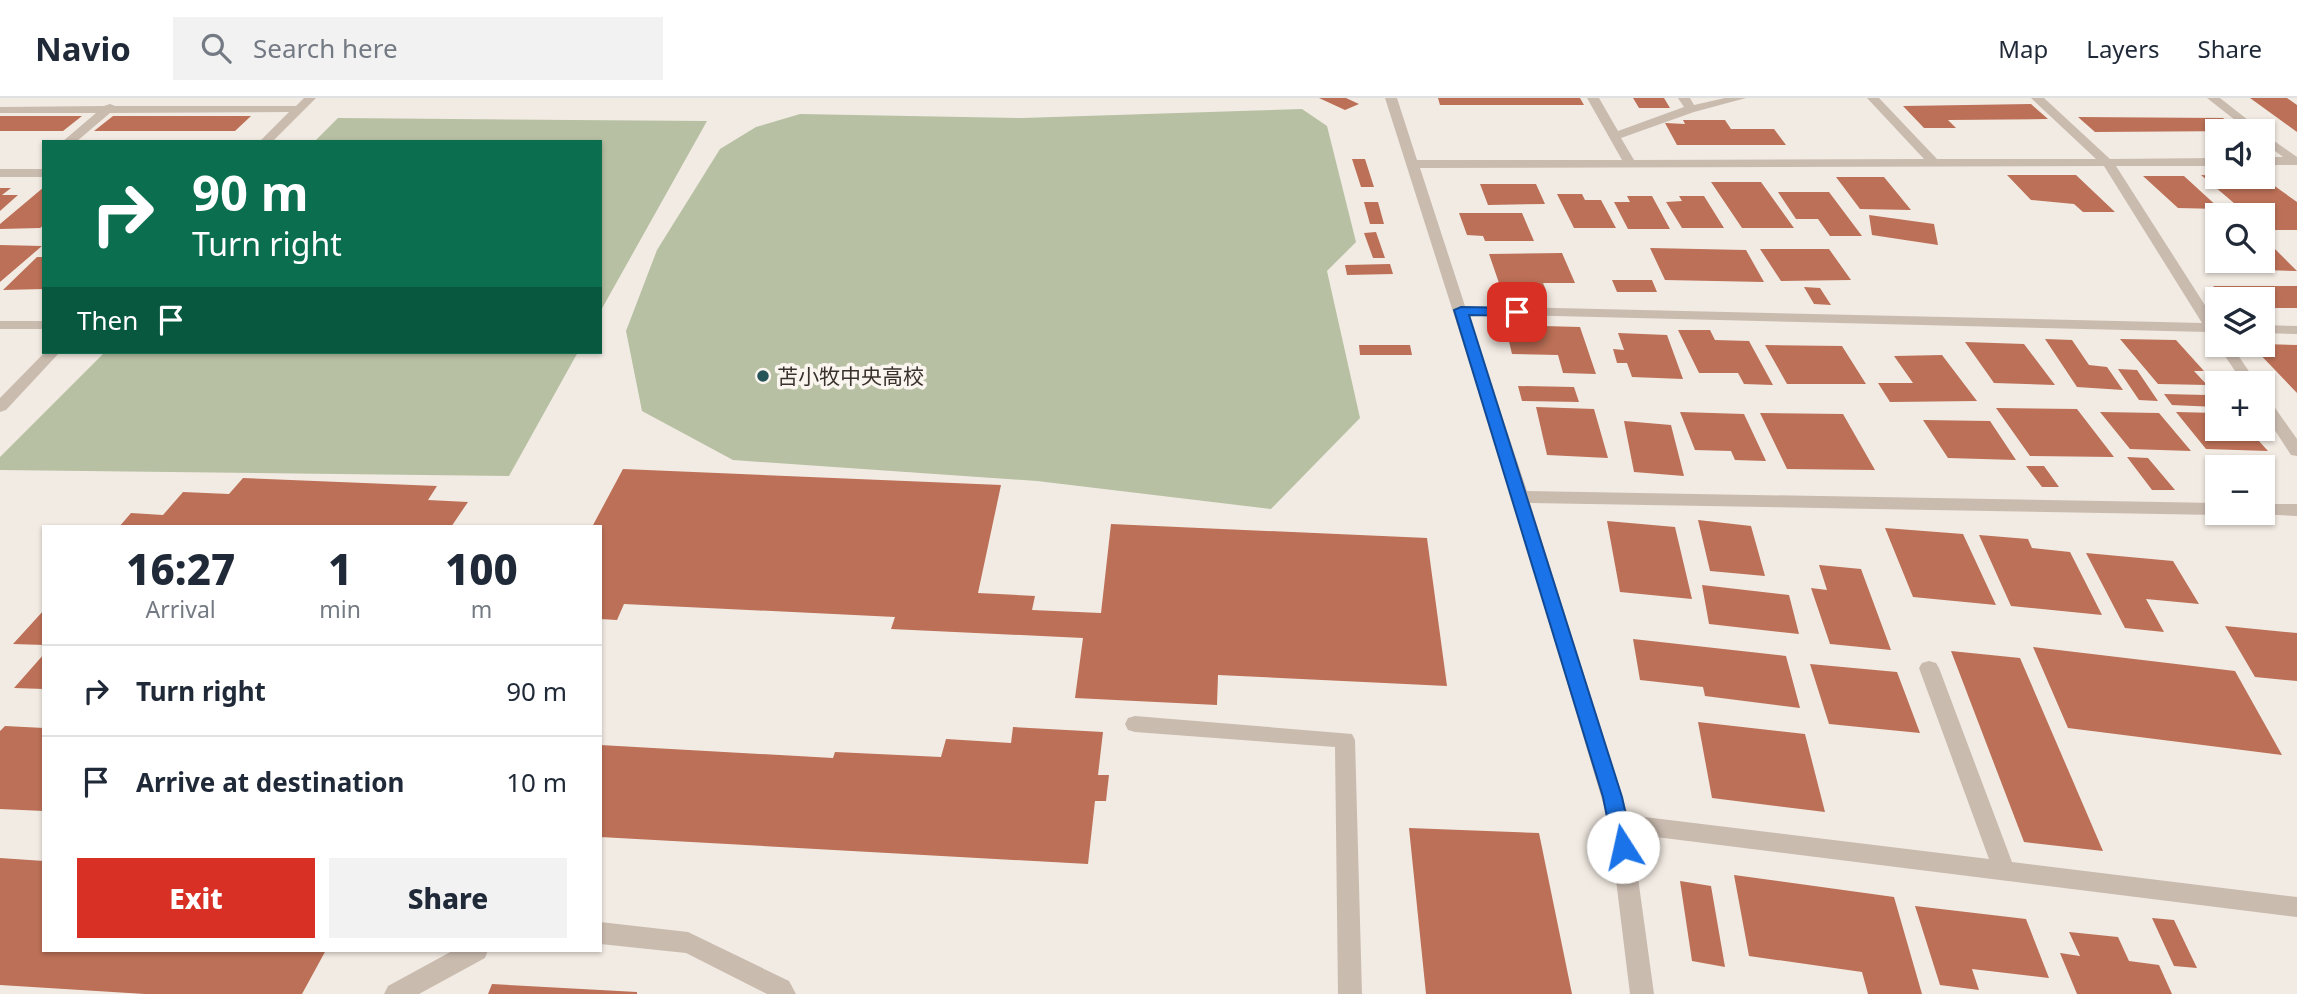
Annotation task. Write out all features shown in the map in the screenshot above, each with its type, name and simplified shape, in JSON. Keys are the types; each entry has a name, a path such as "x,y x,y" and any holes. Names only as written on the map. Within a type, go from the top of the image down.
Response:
{"street":[{"path":"70,140 121,98"},
{"path":"267,140 310,98"},
{"path":"1391,98 1461,310 1620,822 1642,994"},
{"path":"1593,98 1630,164"},
{"path":"1615,136 1687,103 1740,98"},
{"path":"1873,98 1934,163"},
{"path":"2037,98 2108,163 2205,313"},
{"path":"2213,98 2240,119"},
{"path":"0,110 298,109"},
{"path":"2275,145 2296,161"},
{"path":"2275,161 2296,161"},
{"path":"1411,164 2205,162"},
{"path":"0,173 37,173"},
{"path":"1461,310 2205,330"},
{"path":"0,325 42,325"},
{"path":"2275,329 2297,330"},
{"path":"0,407 52,354"},
{"path":"2275,419 2297,451"},
{"path":"1520,497 2205,509"},
{"path":"2275,510 2297,510"},
{"path":"1929,668 2004,871"},
{"path":"1135,724 1345,740 1350,994"},
{"path":"1620,822 2297,907"},
{"path":"602,933 688,943 781,989 784,994"},
{"path":"396,994 473,952"}],"green space":[{"path":"1302,109 1327,126 1356,242 1327,271 1360,418 1271,509 1037,481 733,460 642,411 626,331 657,250 720,149 756,127 800,114 1022,118"},
{"path":"338,118 707,121 602,308 602,140 316,140"},
{"path":"103,354 577,354 509,476 0,470 0,457"}],"building":[{"path":"1319,98 1346,98 1359,104 1345,110"},
{"path":"1438,98 1580,98 1584,105 1440,105"},
{"path":"1633,98 1664,98 1670,108 1639,108"},
{"path":"2250,98 2287,98 2297,105 2297,132"},
{"path":"2031,104 2048,119 1948,120 1956,128 1924,128 1903,106"},
{"path":"0,116 82,116 63,131 0,131"},
{"path":"113,116 251,116 235,131 94,131"},
{"path":"2078,117 2224,119 2205,119 2205,131 2095,132"},
{"path":"1683,120 1725,120 1731,129 1774,129 1786,145 1677,145 1665,123 1685,124"},
{"path":"1352,159 1365,159 1374,187 1361,187"},
{"path":"2007,175 2076,175 2115,212 2083,212 2074,204 2031,200"},
{"path":"2143,176 2184,176 2213,203 2205,203 2205,209 2178,208"},
{"path":"1836,177 1884,177 1911,210 1860,209"},
{"path":"1711,182 1761,182 1794,228 1742,228"},
{"path":"1480,184 1536,184 1545,204 1488,205"},
{"path":"2275,186 2297,202 2297,230 2275,230 2275,203 2234,203 2217,189 2275,189"},
{"path":"0,188 11,188 2,195 18,195 0,211"},
{"path":"42,189 42,226 0,229 0,224"},
{"path":"1778,192 1829,192 1862,236 1830,236 1818,219 1796,219"},
{"path":"1557,194 1582,194 1585,200 1601,200 1616,228 1574,228"},
{"path":"1627,196 1652,196 1670,229 1628,229 1614,202 1630,202"},
{"path":"1679,196 1704,196 1724,228 1682,228 1666,202 1682,201"},
{"path":"1364,202 1378,202 1384,224 1370,224"},
{"path":"1459,213 1522,213 1534,241 1485,241 1483,236 1467,235"},
{"path":"1869,215 1934,224 1938,245 1872,235"},
{"path":"1376,232 1385,258 1373,258 1364,233"},
{"path":"0,245 42,246 0,282"},
{"path":"1650,248 1746,250 1764,282 1665,280"},
{"path":"1760,249 1829,249 1851,280 1781,281"},
{"path":"2275,249 2297,271 2275,270"},
{"path":"1562,253 1575,283 1543,283 1546,290 1525,290 1522,283 1499,283 1489,254"},
{"path":"37,257 42,257 42,289 3,290"},
{"path":"1390,264 1393,274 1347,275 1345,265"},
{"path":"1612,280 1652,280 1657,292 1617,292"},
{"path":"2297,286 2297,308 2275,308 2275,287 2214,287"},
{"path":"1804,287 1820,288 1831,305 1814,304"},
{"path":"1505,325 1580,327 1596,374 1563,373 1558,355 1512,354"},
{"path":"1678,330 1710,330 1715,340 1749,341 1773,385 1744,384 1738,373 1699,373"},
{"path":"1618,333 1667,335 1683,379 1632,377 1627,363 1617,363 1613,349 1624,350"},
{"path":"2045,339 2072,340 2089,365 2107,367 2123,390 2077,387"},
{"path":"2120,339 2176,340 2204,371 2194,371 2205,385 2158,384"},
{"path":"1965,342 2024,344 2055,385 1994,383"},
{"path":"2275,344 2297,345 2297,393 2262,357 2275,357"},
{"path":"1359,345 1410,345 1412,355 1360,355"},
{"path":"1765,345 1842,346 1866,384 1787,384"},
{"path":"1942,355 1977,401 1890,402 1878,383 1913,383 1894,356"},
{"path":"2118,369 2137,370 2158,401 2139,400"},
{"path":"1518,386 1574,387 1579,402 1522,401"},
{"path":"2164,394 2205,395 2205,406 2172,405"},
{"path":"1536,407 1594,409 1608,458 1547,455"},
{"path":"1996,408 2077,409 2114,457 2030,456"},
{"path":"1680,412 1744,414 1766,461 1735,460 1731,451 1695,450"},
{"path":"2100,412 2159,413 2191,451 2130,449"},
{"path":"2176,412 2205,413 2205,441 2259,441 2268,451 2206,449"},
{"path":"1760,413 1843,414 1875,470 1787,469"},
{"path":"1923,420 1990,421 2016,460 1948,458"},
{"path":"1624,421 1671,425 1684,476 1634,472"},
{"path":"2127,457 2148,458 2175,490 2152,490"},
{"path":"2026,466 2044,466 2059,487 2042,487"},
{"path":"623,469 1001,485 978,593 1035,596 1032,610 1101,613 1111,524 1427,538 1447,686 1218,675 1217,705 1075,698 1083,638 891,629 895,617 624,604 617,620 602,619 602,525 593,525"},
{"path":"243,478 437,486 428,500 468,502 452,525 121,525 131,513 163,515 183,492 229,494"},
{"path":"1698,520 1751,526 1765,576 1710,571"},
{"path":"1607,521 1675,527 1692,599 1620,592"},
{"path":"1885,528 1963,534 1996,605 1913,597"},
{"path":"1979,535 2028,539 2032,548 2070,552 2102,615 2011,606"},
{"path":"2086,553 2173,561 2199,604 2146,599 2164,632 2125,628"},
{"path":"1819,565 1861,569 1891,650 1830,644 1811,588 1827,590"},
{"path":"1702,585 1789,595 1799,634 1709,624"},
{"path":"42,612 42,645 13,644"},
{"path":"2225,626 2297,633 2297,681 2255,677"},
{"path":"1633,639 1786,656 1800,708 1705,696 1703,687 1640,680"},
{"path":"2033,647 2235,671 2282,755 2068,728"},
{"path":"1951,651 2020,658 2103,851 2024,842"},
{"path":"42,656 42,689 14,688"},
{"path":"1810,664 1897,672 1920,733 1829,724"},
{"path":"1698,722 1805,734 1825,812 1712,798"},
{"path":"5,726 42,728 42,811 0,809 0,731"},
{"path":"1013,727 1103,732 1098,775 1109,775 1106,801 1095,801 1088,864 602,837 602,745 833,758 835,752 941,757 946,739 1011,743"},
{"path":"1409,828 1539,833 1572,994 1426,994"},
{"path":"0,858 42,861 42,952 325,952 302,994 145,994 0,985"},
{"path":"1734,875 1894,897 1922,994 1868,994 1862,972 1749,956"},
{"path":"1680,881 1711,886 1725,967 1692,961"},
{"path":"1915,906 2026,919 2049,978 1972,969 1979,990 1940,985"},
{"path":"2152,918 2174,920 2197,968 2174,966"},
{"path":"2069,932 2118,937 2129,961 2159,965 2172,994 2077,994 2060,953 2080,956"},
{"path":"492,984 637,992 637,994 488,994"}],"place":[{"name":"苫小牧中央高校","path":"763,376"}],"route":[{"path":"1517,312 1461,310 1620,822 1623,847"}]}
